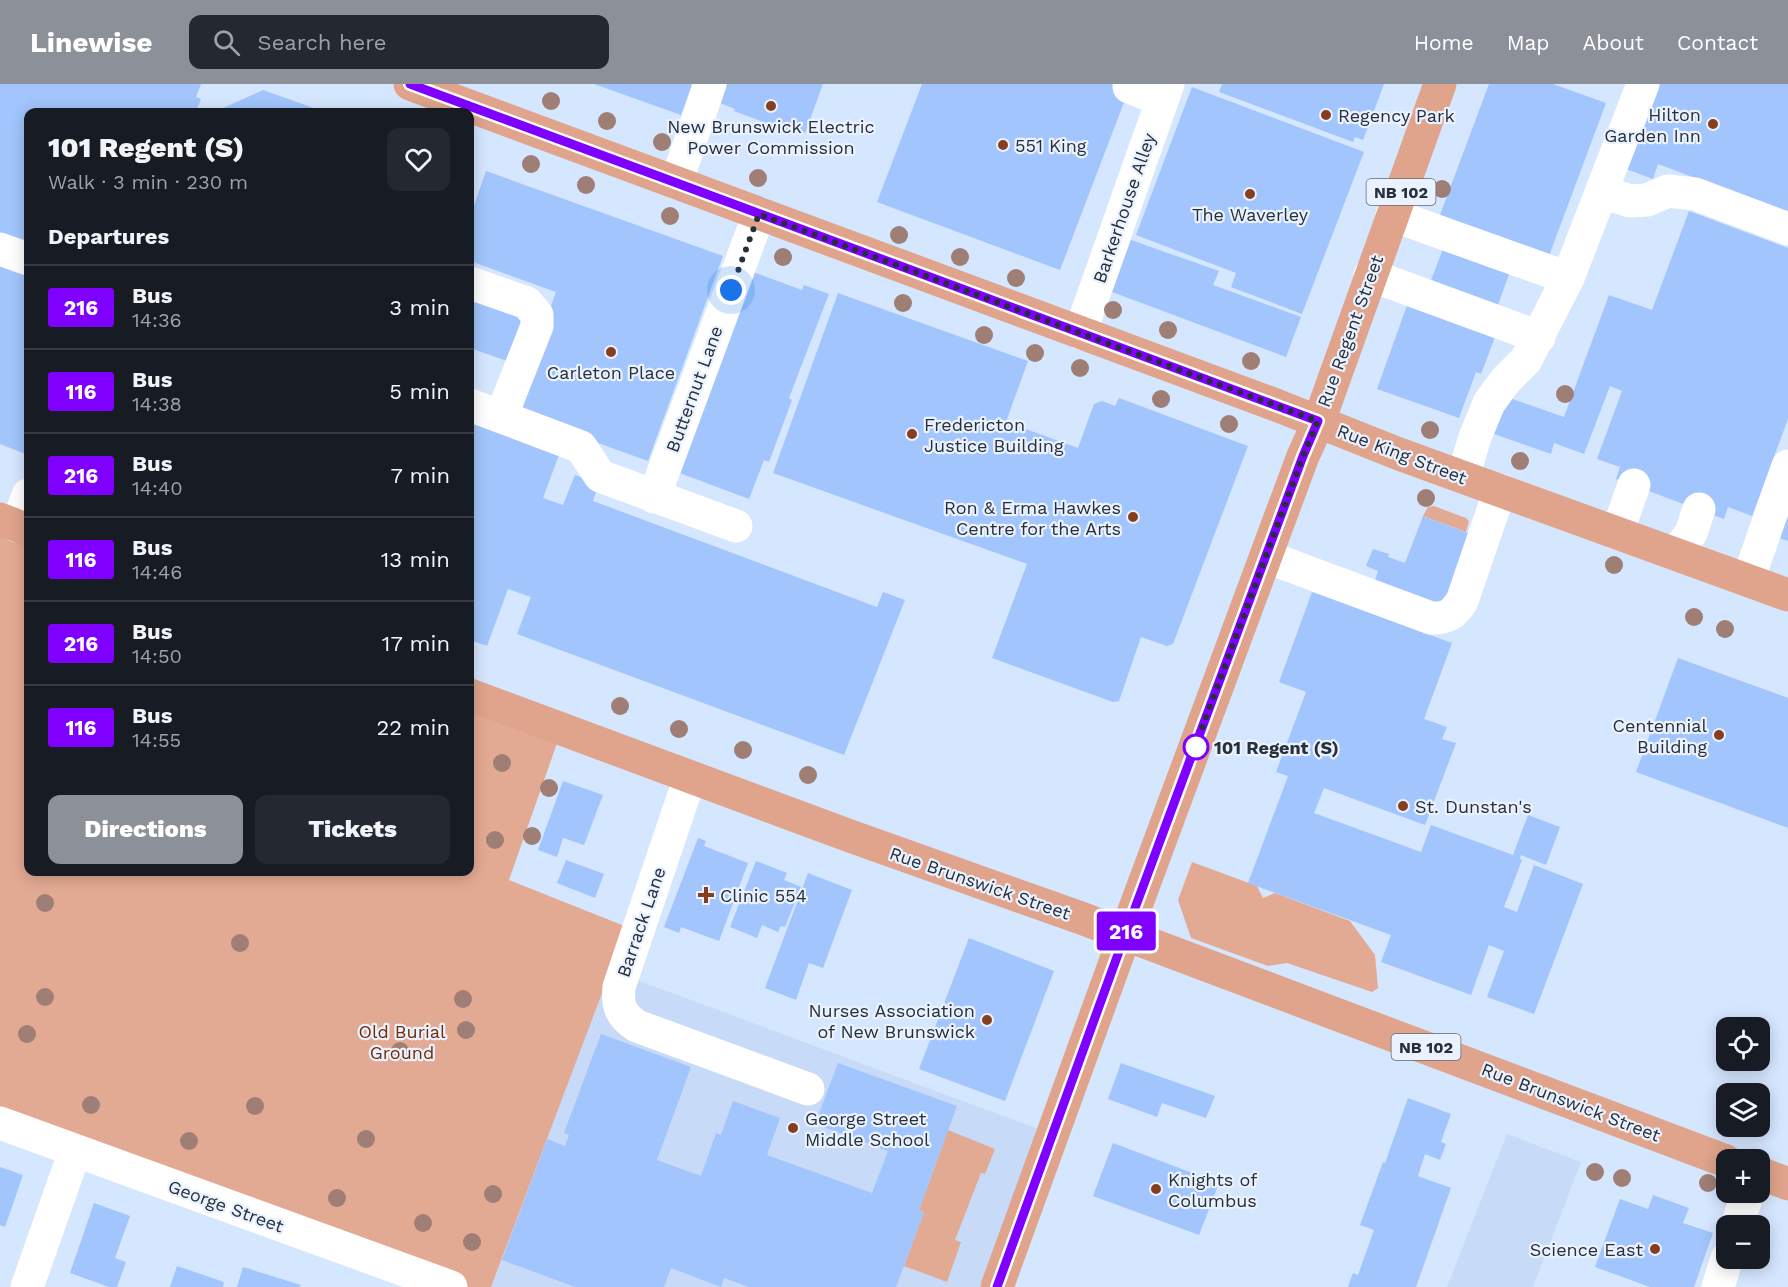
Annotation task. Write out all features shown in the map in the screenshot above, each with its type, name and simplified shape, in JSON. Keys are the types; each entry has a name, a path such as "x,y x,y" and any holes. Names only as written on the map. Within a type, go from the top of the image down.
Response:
{"main road":[{"name":"Rue King Street","path":"410,84 456,99 1318,421 1462,477 1788,595"},
{"name":"Rue Regent Street","path":"997,1287 1125,935 1318,421 1440,84"},
{"name":"Rue Brunswick Street","path":"474,696 1125,935 1716,1157"},
{"path":"1770,1177 1788,1184"}],"street":[{"path":"676,183 710,84"},
{"path":"1462,477 1489,403 1526,360 1568,278 1643,84"},
{"path":"1130,87 1165,92"},
{"name":"Barkerhouse Alley","path":"1080,333 1165,92"},
{"path":"1602,192 1630,201 1647,200 1668,192 1695,194 1788,229"},
{"name":"Butternut Lane","path":"654,497 759,214"},
{"path":"1392,215 1568,278"},
{"path":"0,249 24,258"},
{"path":"1370,275 1539,337"},
{"path":"474,283 528,303 537,315 537,326 501,417"},
{"path":"474,407 581,447 600,477 736,526"},
{"path":"1748,580 1788,466"},
{"path":"1617,533 1634,485"},
{"path":"1267,557 1431,618 1449,616 1462,601 1500,490"},
{"path":"15,525 24,504"},
{"path":"1675,554 1691,533 1699,509"},
{"name":"Barrack Lane","path":"690,777 619,987 620,1010 626,1019 637,1026 808,1089"},
{"name":"George Street","path":"0,1123 452,1287"},
{"path":"27,1287 75,1151"},
{"path":"1718,1287 1724,1269"}],"shaded area":[{"name":"George Street Middle School","path":"610,970 1052,1134 997,1287 491,1287"},
{"path":"1507,1134 1581,1162 1533,1287 1447,1287"}],"green space":[{"path":"1434,506 1466,518 1469,521 1466,532 1423,516 1428,507"},
{"name":"Old Burial Ground","path":"0,520 24,529 24,876 474,876 474,696 562,729 509,880 627,927 491,1287 451,1287 0,1123"},
{"path":"1192,862 1257,886 1263,898 1275,893 1350,921 1375,955 1378,988 1372,992 1287,963 1268,966 1191,938 1178,900"},
{"path":"948,1130 995,1149 985,1174 981,1173 955,1240 961,1242 947,1282 904,1266 924,1212 919,1210"}],"building":[{"path":"0,84 201,84 196,97 201,99 198,108 24,108 24,245 0,236"},
{"path":"594,84 692,84 681,115"},
{"name":"New Brunswick Electric Power Commission","path":"727,84 823,84 805,133 789,127 787,131 734,111 735,109 720,103"},
{"name":"551 King","path":"922,84 1131,84 1060,270 877,202"},
{"name":"Regency Park","path":"1222,84 1384,84 1363,140 1355,137 1353,142 1219,92"},
{"path":"1489,84 1553,84 1606,103 1546,264 1437,223"},
{"name":"Hilton Garden Inn","path":"1653,84 1788,84 1788,213 1658,164 1653,179 1621,167"},
{"name":"The Waverley","path":"1192,87 1364,152 1302,314 1231,287 1236,273 1136,235"},
{"path":"263,90 314,108 223,108"},
{"name":"Carleton Place","path":"486,171 723,256 648,461 512,412 556,292 474,262 474,206"},
{"path":"1689,211 1788,248 1788,419 1752,516 1728,507 1724,519 1616,479 1620,467 1597,459 1622,391 1610,386 1584,454 1554,443 1551,454 1494,434 1507,397 1564,417 1609,295 1652,310"},
{"path":"1131,240 1219,271 1213,285 1301,317 1286,357 1112,292"},
{"path":"1446,241 1512,266 1495,313 1428,288"},
{"path":"0,258 24,267 24,453 0,444"},
{"path":"745,269 802,290 804,285 829,294 789,398 792,400 769,462 764,460 749,499 669,469"},
{"path":"838,293 1028,361 1006,422 1078,448 1094,404 1102,401 1115,406 1119,398 1248,446 1173,644 1167,646 1141,637 1119,701 1113,702 992,658 1027,564 773,473"},
{"path":"1410,297 1498,329 1481,374 1476,372 1459,418 1377,389"},
{"path":"474,298 523,316 507,361 474,349"},
{"path":"474,411 563,444 543,498 563,505 575,475 599,483 593,501 877,607 883,592 905,600 844,755 517,634 531,597 508,589 487,646 474,641"},
{"path":"1788,478 1788,541 1767,534"},
{"path":"1423,516 1473,535 1449,600 1434,607 1374,584 1378,571 1366,566 1373,549 1389,554 1388,557 1405,563"},
{"name":"St. Dunstan's","path":"1312,592 1452,643 1424,719 1447,727 1442,739 1456,743 1425,825 1324,788 1314,813 1421,852 1431,825 1513,855 1528,815 1560,827 1546,865 1521,855 1522,860 1504,907 1517,912 1534,865 1583,884 1534,1014 1487,997 1504,951 1489,945 1471,995 1381,962 1391,935 1248,883 1288,776 1276,772 1306,692 1279,682"},
{"name":"Centennial Building","path":"1678,658 1788,698 1788,828 1636,772"},
{"path":"563,781 603,795 584,845 563,838 557,857 538,850"},
{"name":"Clinic 554","path":"698,838 706,841 704,846 748,863 719,941 681,927 679,933 664,927"},
{"path":"566,860 604,874 595,898 557,883"},
{"path":"756,861 787,873 784,880 801,887 785,927 781,926 778,932 762,925 757,938 730,927"},
{"path":"808,873 852,890 823,968 809,963 796,1000 765,988"},
{"name":"Nurses Association of New Brunswick","path":"969,938 1054,971 1005,1101 919,1069"},
{"name":"George Street Middle School","path":"601,1034 691,1067 657,1160 701,1176 716,1133 721,1135 733,1101 780,1118 767,1155 872,1193 888,1151 815,1124 838,1063 957,1106 919,1210 924,1212 896,1287 749,1287 724,1278 721,1287 671,1268 664,1287 575,1287 502,1260 547,1139 565,1146 569,1135 564,1133"},
{"path":"1121,1063 1215,1096 1206,1118 1162,1103 1157,1117 1108,1099"},
{"path":"1408,1098 1451,1114 1441,1142 1446,1144 1440,1160 1425,1154 1418,1176 1451,1188 1416,1287 1348,1287 1353,1273 1358,1275 1374,1230 1360,1225"},
{"name":"Knights of Columbus","path":"1113,1143 1219,1183 1199,1235 1093,1196"},
{"path":"0,1167 23,1175 5,1227 0,1225"},
{"name":"Science East","path":"1653,1195 1689,1208 1683,1223 1713,1233 1694,1287 1650,1287 1595,1267 1620,1199 1648,1209"},
{"path":"94,1203 130,1216 115,1258 126,1262 117,1287 109,1287 70,1273"},
{"path":"177,1266 224,1282 223,1287 170,1287"},
{"path":"243,1267 301,1285 300,1287 237,1287"}],"bus line":[{"name":"216","path":"410,84 1318,421 1125,935 997,1287"}],"place":[{"name":"New Brunswick Electric Power Commission","path":"771,106"},
{"name":"Regency Park","path":"1326,115"},
{"name":"Hilton Garden Inn","path":"1713,124"},
{"name":"551 King","path":"1003,145"},
{"name":"The Waverley","path":"1250,194"},
{"name":"Carleton Place","path":"611,352"},
{"name":"Fredericton Justice Building","path":"912,434"},
{"name":"Ron & Erma Hawkes Centre for the Arts","path":"1133,517"},
{"name":"Centennial Building","path":"1719,735"},
{"name":"101 Regent (S)","path":"1196,747"},
{"name":"St. Dunstan's","path":"1403,806"},
{"name":"Clinic 554","path":"706,895"},
{"name":"Nurses Association of New Brunswick","path":"987,1020"},
{"name":"George Street Middle School","path":"793,1128"},
{"name":"Knights of Columbus","path":"1156,1189"},
{"name":"Science East","path":"1655,1249"}],"route":[{"path":"731,290 759,214 1318,421 1193,752 1196,747"}]}
